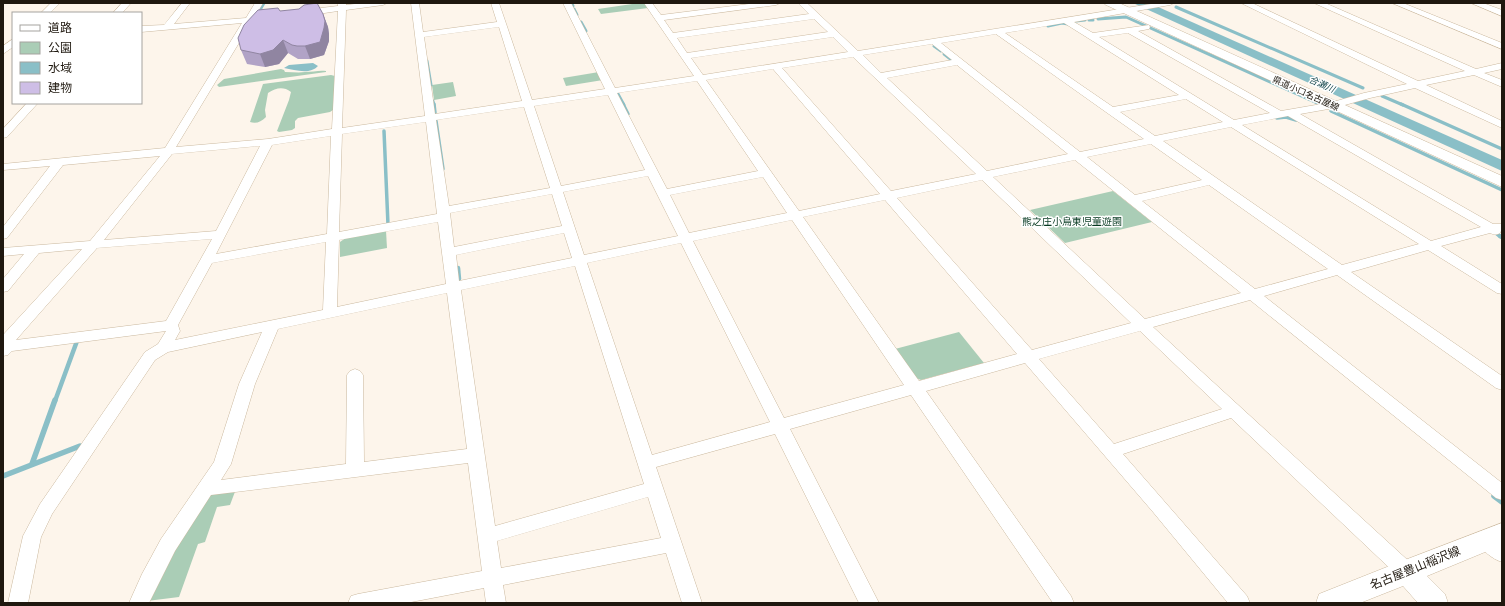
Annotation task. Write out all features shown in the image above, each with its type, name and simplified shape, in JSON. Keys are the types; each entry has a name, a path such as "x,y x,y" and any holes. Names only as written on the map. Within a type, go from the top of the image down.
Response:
{"main road":[{"name":"県道小口名古屋線","path":"1110,3 1131,11 1337,104 1502,182"},
{"name":"名古屋豊山稲沢線","path":"1329,603 1406,571 1497,543"},
{"path":"1406,571 1435,603"}],"street":[{"path":"46,12 56,3"},
{"path":"118,12 126,3"},
{"path":"167,27 186,3"},
{"path":"5,344 94,244 168,151 259,3"},
{"path":"296,14 342,6 383,3"},
{"path":"415,3 496,603"},
{"path":"495,3 692,603"},
{"path":"567,3 869,603"},
{"path":"648,3 914,389 1064,603"},
{"path":"659,18 776,3"},
{"path":"802,3 986,175 1142,325 1406,571"},
{"path":"3,168 268,142 700,78 1065,20 1131,11 1170,3"},
{"path":"1245,3 1502,125"},
{"path":"1318,3 1502,84"},
{"path":"1396,3 1502,46"},
{"path":"1475,3 1502,13"},
{"path":"330,313 342,6"},
{"path":"671,36 816,16"},
{"path":"142,29 248,21 261,18"},
{"path":"1065,20 1502,290"},
{"path":"419,35 502,24"},
{"path":"1092,36 1146,27"},
{"path":"1130,30 1278,114"},
{"path":"997,31 1502,384"},
{"path":"685,56 835,34"},
{"path":"933,41 1131,200 1502,493"},
{"path":"3,51 12,42"},
{"path":"880,76 959,62"},
{"path":"775,66 1240,603"},
{"path":"18,603 32,536 46,509 150,356 164,348 1153,140 1278,114 1337,104 1417,84 1502,66"},
{"path":"1112,111 1188,96"},
{"path":"3,135 32,104"},
{"path":"1291,113 1499,230"},
{"path":"164,348 173,331 171,325 221,234 268,142"},
{"path":"3,235 59,162"},
{"path":"207,260 332,238 557,190 653,172"},
{"path":"664,194 766,173"},
{"path":"1131,200 1211,181"},
{"path":"449,252 569,228"},
{"path":"646,463 1430,245 1499,230"},
{"path":"3,252 221,234"},
{"path":"3,288 35,249"},
{"path":"5,344 171,325"},
{"path":"139,603 149,580 168,545 222,464 247,384 272,326"},
{"path":"355,375 355,470"},
{"path":"1110,452 1234,411"},
{"path":"204,489 475,455"},
{"path":"487,536 654,488"},
{"path":"358,603 672,544"}],"green space":[{"path":"645,3 648,8 601,14 598,9"},
{"path":"281,69 285,72 326,72 219,87 217,85 224,79"},
{"path":"599,72 603,80 566,86 563,78"},
{"path":"331,75 335,76 333,110 330,112 298,118 295,121 295,128 292,130 279,132 277,131 291,92 280,88 268,93 265,110 266,117 258,122 250,122 263,84"},
{"path":"453,82 456,96 434,100 432,85"},
{"name":"熊之庄小烏東児童遊園","path":"1113,191 1152,222 1065,243 1030,210"},
{"path":"386,231 387,248 340,257 340,242 347,237"},
{"path":"959,332 984,363 921,380 916,378 895,349"},
{"path":"236,489 230,505 217,507 205,542 198,544 179,597 147,601 206,492"}],"water":[{"name":"合瀬川","path":"1133,3 1148,3 1156,6 1502,160 1502,171"},
{"path":"313,63 318,66 315,69 307,71 284,68 289,65"}],"building":[{"path":"317,3 325,21 320,42 305,46 297,46 283,40 273,50 260,54 241,50 238,38 244,25 258,10 278,8 280,11 299,9 304,5"}],"waterway":[{"path":"257,15 264,3"},
{"path":"1176,7 1363,88"},
{"path":"574,9 577,15"},
{"path":"1098,19 1126,17 1317,103"},
{"path":"1076,21 1085,20"},
{"path":"581,22 586,31"},
{"path":"1048,26 1062,23 1068,24"},
{"path":"934,46 941,51"},
{"path":"944,54 953,61"},
{"path":"427,61 431,85"},
{"path":"618,94 624,105"},
{"path":"1382,96 1403,105"},
{"path":"433,101 434,105"},
{"path":"434,104 435,113"},
{"path":"623,104 628,114"},
{"path":"1401,104 1502,149"},
{"path":"1331,111 1502,190"},
{"path":"1277,118 1286,117 1296,120"},
{"path":"436,121 443,169"},
{"path":"384,131 388,225"},
{"path":"1497,234 1501,237"},
{"path":"458,268 459,279"},
{"path":"55,401 77,341"},
{"path":"32,464 55,400"},
{"path":"3,476 80,446"},
{"path":"1494,496 1502,502"}]}
